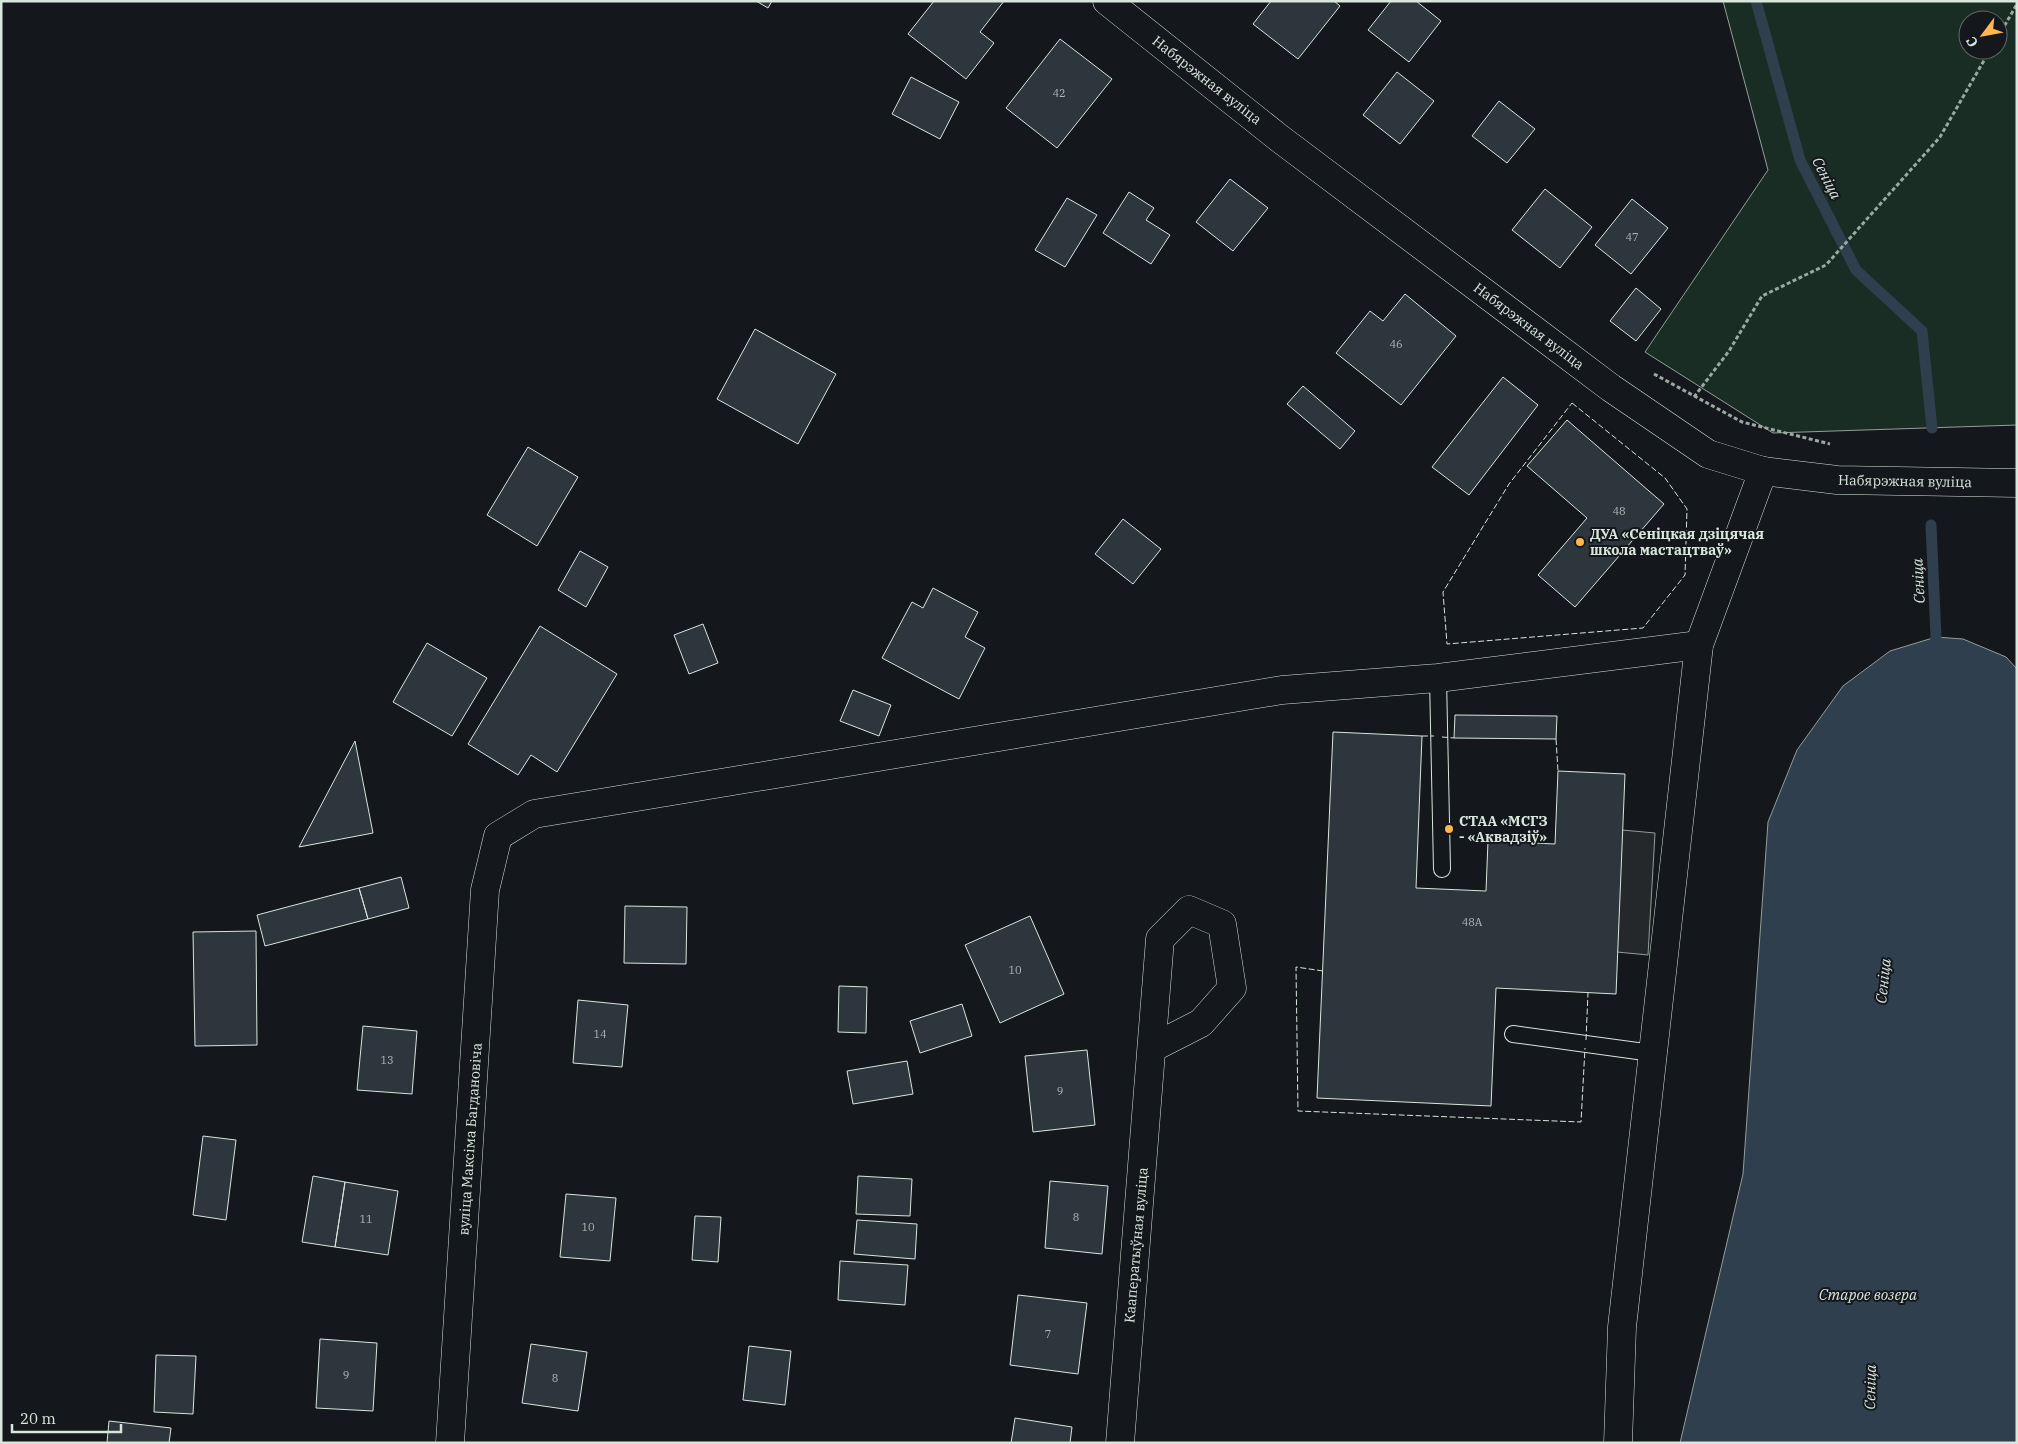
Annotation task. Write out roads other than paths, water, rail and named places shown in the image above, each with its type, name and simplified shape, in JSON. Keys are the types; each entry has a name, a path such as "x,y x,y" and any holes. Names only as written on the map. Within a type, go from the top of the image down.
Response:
{"street":[{"name":"Набярэжная вуліца","path":"1107,1 1279,138 1611,388 1708,454 1763,470 1837,480 2017,483"},
{"path":"1618,1443 1622,1327 1699,645 1763,470"},
{"path":"1438,678 1699,645"},
{"name":"вуліца Максіма Багдановіча","path":"450,1443 485,890 498,836 534,814 1282,690 1438,678"},
{"name":"Кааператыўная вуліца","path":"1120,1443 1160,939 1189,910 1222,924 1232,988 1201,1023 1152,1048"}],"lane":[{"path":"1438,678 1442,869"},
{"path":"1513,1034 1652,1052"}],"water":[{"name":"Старое возера","path":"1936,637 1963,639 2006,657 2017,669 2017,1443 1680,1443 1743,1174 1768,822 1797,750 1843,686 1890,651"}],"waterway":[{"name":"Сеніца","path":"1756,1 1800,160 1856,270 1922,331 1932,428"},
{"name":"Сеніца","path":"1931,525 1936,637 1934,651"}],"place":[{"name":"ДУА «Сеніцкая дзіцячая школа мастацтваў»","path":"1580,542"},
{"name":"СТАА «МСГЗ - «Аквадзіў»","path":"1449,829"}]}
